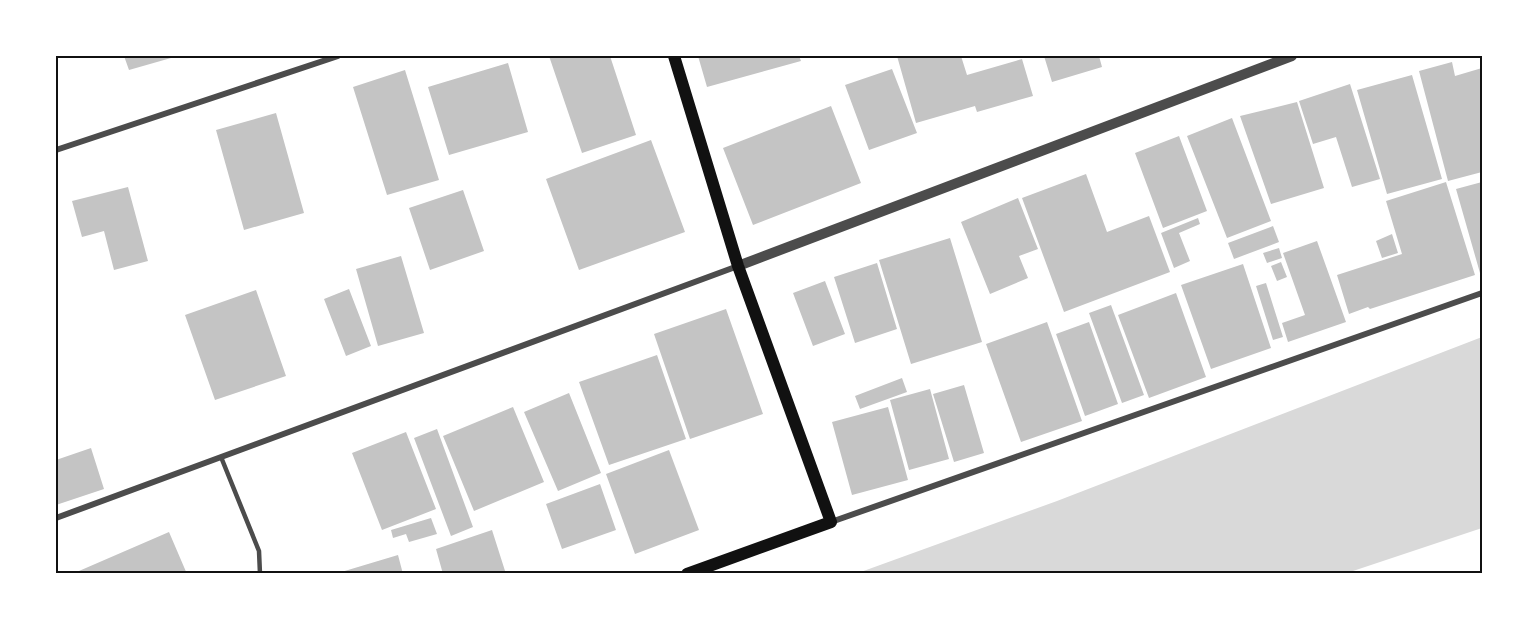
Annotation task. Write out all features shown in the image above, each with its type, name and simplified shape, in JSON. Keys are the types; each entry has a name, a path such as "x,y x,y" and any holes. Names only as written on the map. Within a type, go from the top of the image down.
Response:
{"main road":[{"path":"674,56 738,266 831,522 687,573"}],"street":[{"path":"56,150 338,56"},
{"path":"56,518 738,266 1292,56"},
{"path":"831,522 1482,292"}],"lane":[{"path":"221,457 259,551 260,573"}],"shaded area":[{"path":"1482,337 1482,528 1347,573 858,573 1057,501"}],"building":[{"path":"124,56 178,56 129,70"},
{"path":"549,56 610,56 636,135 582,153"},
{"path":"698,56 799,56 801,61 707,87"},
{"path":"897,56 961,56 967,75 1022,59 1033,96 977,112 975,106 916,123"},
{"path":"1044,56 1099,56 1102,67 1052,82"},
{"path":"1452,62 1455,76 1482,68 1482,172 1448,181 1419,71"},
{"path":"508,63 528,132 449,155 428,87"},
{"path":"892,69 917,133 869,150 845,85"},
{"path":"405,70 439,180 387,195 353,87"},
{"path":"1412,75 1442,179 1387,194 1357,90"},
{"path":"1350,84 1380,179 1352,187 1336,137 1313,144 1299,101"},
{"path":"1297,102 1324,188 1271,204 1240,116"},
{"path":"831,106 861,183 753,225 723,148"},
{"path":"276,113 304,213 244,230 216,130"},
{"path":"1232,118 1271,221 1227,238 1187,136"},
{"path":"1179,136 1207,211 1163,228 1135,153"},
{"path":"651,140 685,232 579,270 546,179"},
{"path":"1086,174 1107,232 1149,216 1170,272 1064,312 1022,198"},
{"path":"1446,182 1475,275 1349,314 1337,275 1402,254 1386,201"},
{"path":"1482,182 1482,280 1456,189"},
{"path":"128,187 148,261 114,270 104,231 82,237 72,201"},
{"path":"463,190 484,251 430,270 409,208"},
{"path":"1018,198 1038,249 1019,256 1028,278 990,294 961,222"},
{"path":"1198,218 1200,224 1179,233 1190,261 1174,268 1161,233"},
{"path":"1273,226 1279,242 1234,259 1228,243"},
{"path":"1392,234 1398,253 1382,258 1376,241"},
{"path":"950,238 982,342 911,364 879,260"},
{"path":"1317,241 1346,322 1288,342 1282,323 1305,315 1283,253"},
{"path":"1279,248 1282,258 1267,263 1263,253"},
{"path":"401,256 424,333 378,346 356,269"},
{"path":"1281,262 1287,277 1277,281 1271,266"},
{"path":"877,263 897,329 855,343 834,277"},
{"path":"1243,264 1271,348 1211,369 1181,285"},
{"path":"825,281 845,334 813,346 793,293"},
{"path":"1266,283 1283,337 1273,340 1256,286"},
{"path":"349,289 371,346 346,356 324,299"},
{"path":"256,290 286,376 215,400 185,315"},
{"path":"1176,293 1206,377 1149,398 1118,315"},
{"path":"1111,305 1144,395 1122,403 1089,313"},
{"path":"726,309 763,414 690,439 654,334"},
{"path":"1047,322 1082,421 1021,442 986,344"},
{"path":"1089,322 1118,404 1085,416 1056,334"},
{"path":"657,355 686,439 609,465 579,382"},
{"path":"902,378 907,392 860,409 855,396"},
{"path":"964,385 984,453 954,462 933,394"},
{"path":"930,389 949,459 909,470 890,400"},
{"path":"569,393 601,473 558,491 524,412"},
{"path":"513,407 544,482 474,511 443,436"},
{"path":"888,407 908,480 852,495 832,422"},
{"path":"437,429 473,527 451,536 414,438"},
{"path":"406,432 436,509 382,530 352,453"},
{"path":"91,448 104,489 56,505 56,460"},
{"path":"669,450 699,530 635,554 606,474"},
{"path":"600,484 616,530 562,549 546,504"},
{"path":"431,518 437,534 409,542 406,534 393,538 391,530"},
{"path":"492,530 506,574 443,574 436,549"},
{"path":"169,532 187,574 72,574"},
{"path":"398,555 403,574 338,574 338,573"}]}
